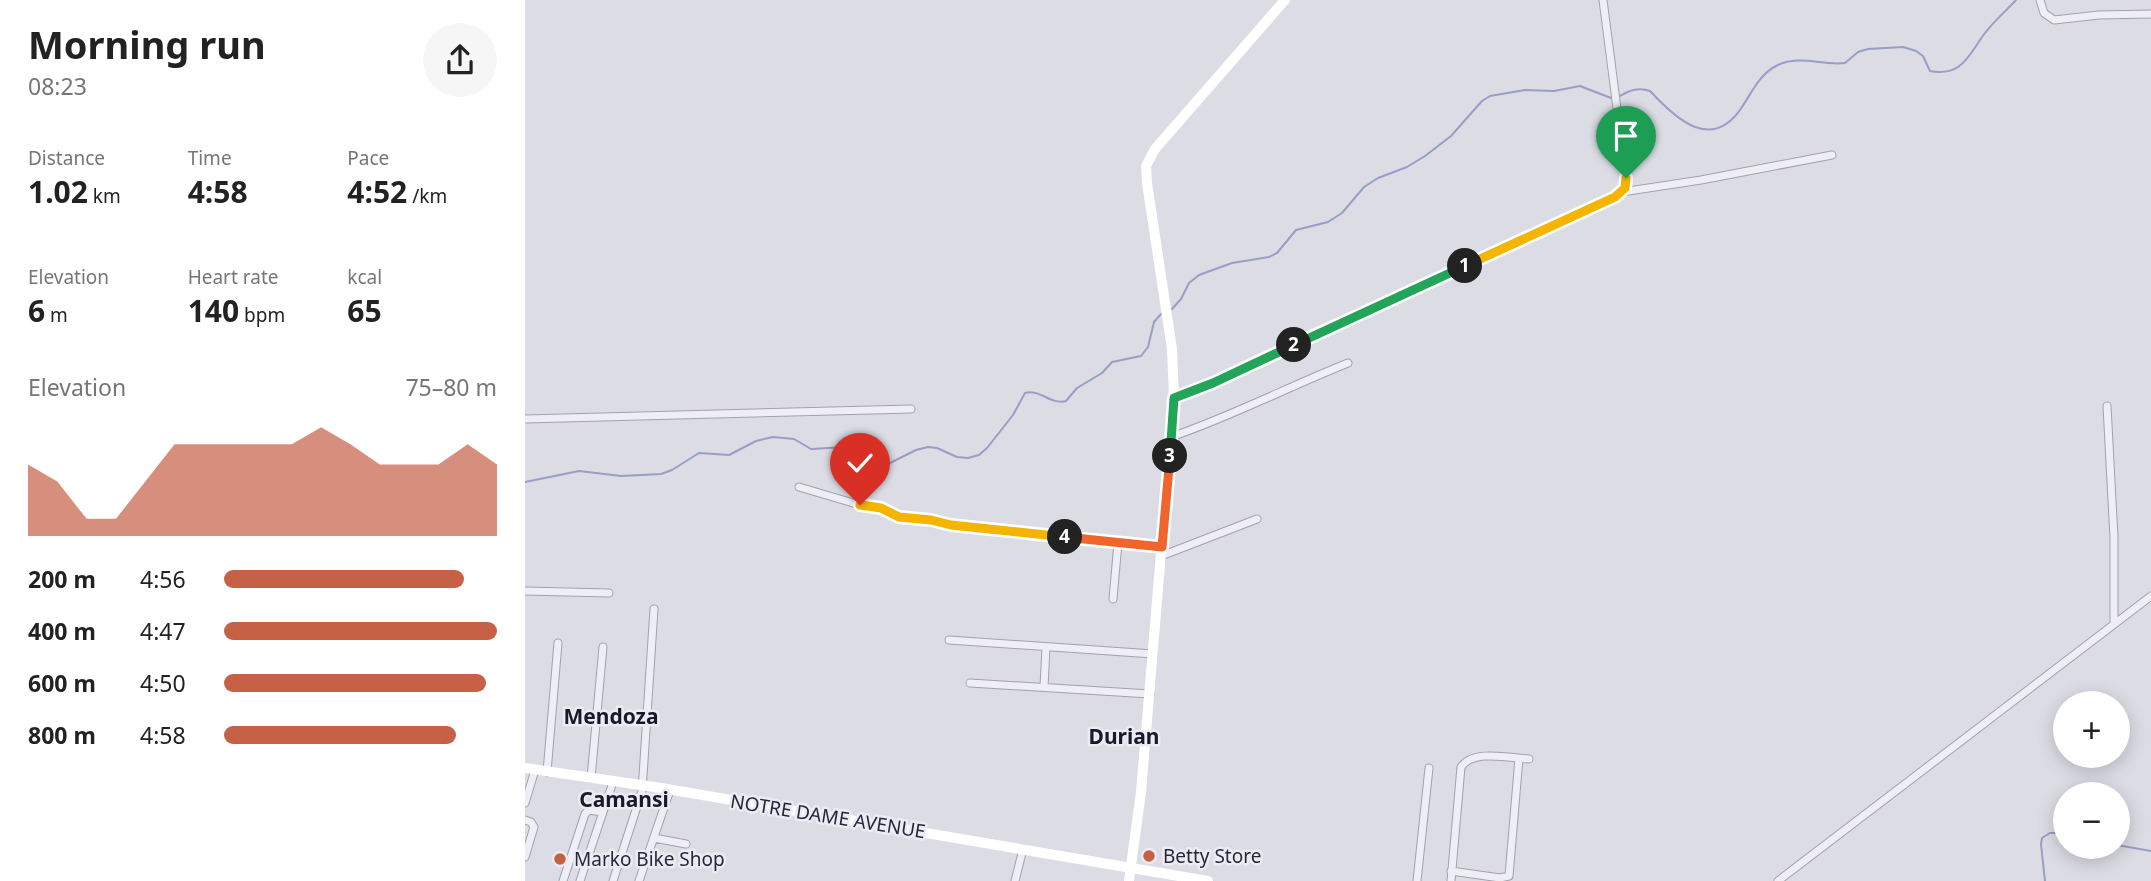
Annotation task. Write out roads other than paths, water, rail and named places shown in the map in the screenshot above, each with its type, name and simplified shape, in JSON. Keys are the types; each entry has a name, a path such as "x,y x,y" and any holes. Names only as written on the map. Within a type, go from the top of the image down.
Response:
{"street":[{"path":"1129,881 1150,694 1174,398 1171,349 1146,166 1155,149 1285,0"},
{"path":"1603,0 1626,178 1622,192"},
{"path":"2040,0 2044,13 2054,20 2099,15 2151,14"},
{"path":"1174,398 1223,378 1622,192 1832,155"},
{"path":"1171,437 1241,411 1347,363"},
{"path":"2107,406 2114,538 2114,623"},
{"path":"525,419 911,409"},
{"path":"799,487 860,505 881,508 899,517 1118,543 1162,552 1257,519"},
{"path":"1113,599 1118,543"},
{"path":"525,591 609,593"},
{"path":"1779,881 2151,596"},
{"path":"614,881 642,786 654,609"},
{"path":"950,640 1153,654"},
{"path":"547,772 558,643"},
{"path":"591,778 603,647"},
{"path":"1044,687 1047,647"},
{"path":"970,683 1150,694"},
{"path":"1451,881 1461,767 1469,759 1478,757 1529,759"},
{"path":"1451,871 1500,878 1509,876 1519,758"},
{"path":"1417,881 1429,768"},
{"path":"525,803 530,769"},
{"name":"NOTRE DAME AVENUE","path":"530,769 1208,881"},
{"path":"580,881 613,782"},
{"path":"639,881 670,790"},
{"path":"563,881 587,811 602,812"},
{"path":"525,820 531,822 534,827 525,857"},
{"path":"653,838 686,844"},
{"path":"1015,881 1023,849"}],"waterway":[{"path":"1620,96 1635,90 1650,91 1671,112 1695,127 1707,130 1719,128 1731,121 1765,74 1776,66 1793,61 1845,63 1858,52 1868,49 1903,47 1923,56 1930,71 1950,71 1964,62 2016,0"},
{"path":"1172,309 1189,283 1199,275 1232,263 1269,257 1277,253 1296,230 1328,222 1342,213 1364,187 1378,178 1407,167 1451,136 1482,101 1490,96 1580,86 1611,98"},
{"path":"525,482 579,471 621,476 661,474 699,453 729,455 756,441 773,437 794,439 811,449 846,447 883,464 928,447 968,458 979,455 987,448 1013,415 1025,393 1031,392 1055,401 1066,401 1077,388 1102,373 1112,362 1141,356 1148,347 1154,322 1161,314"},
{"path":"2045,881 2041,844 2042,838 2053,833"},
{"path":"2130,847 2151,851"}],"place":[{"name":"Betty Store","path":"1149,856"},
{"name":"Marko Bike Shop","path":"560,859"}],"district":[{"name":"Mendoza","path":"611,716"},
{"name":"Durian","path":"1124,736"},
{"name":"Camansi","path":"624,799"}]}
